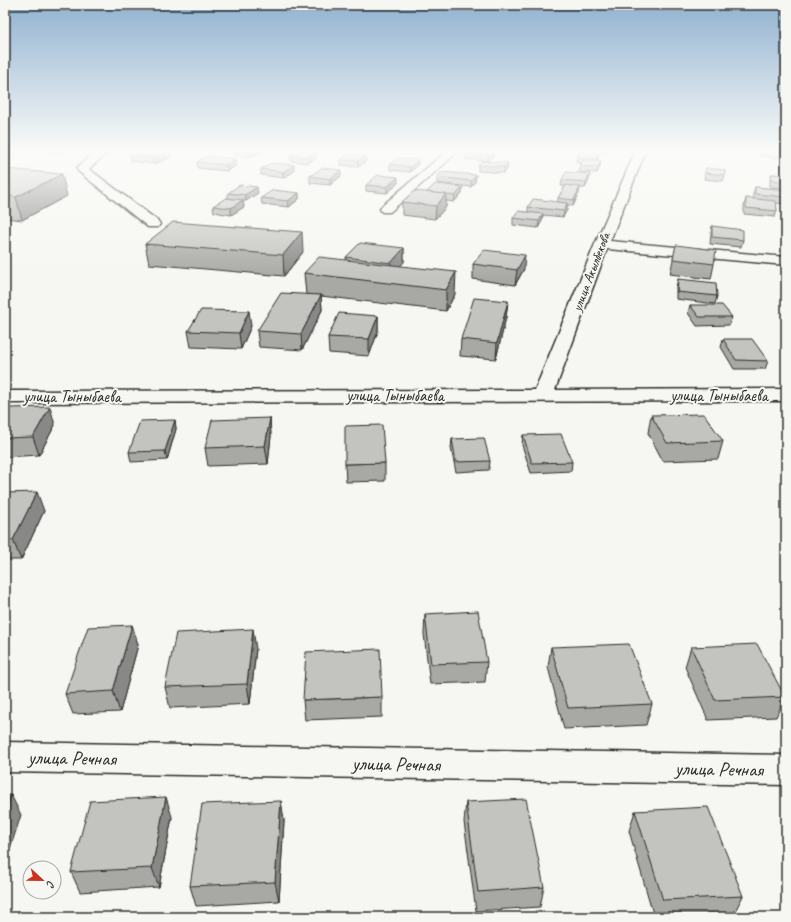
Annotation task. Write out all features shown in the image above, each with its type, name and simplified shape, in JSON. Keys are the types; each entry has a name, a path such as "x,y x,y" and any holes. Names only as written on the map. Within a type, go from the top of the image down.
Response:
{"street":[{"path":"113,193 153,224"},
{"path":"386,210 404,193"},
{"name":"улица Акылбекова","path":"543,395 623,193"},
{"path":"602,244 786,261"},
{"name":"улица Тыныбаева","path":"5,397 786,395"},
{"name":"улица Речная","path":"5,757 786,770"}],"building":[{"path":"5,193 24,193 16,197 5,196"},
{"path":"228,193 248,193 245,195"},
{"path":"268,193 299,193 288,201 261,198"},
{"path":"412,193 446,194 436,206 402,202"},
{"path":"434,193 458,193 455,196"},
{"path":"561,193 577,193 574,200 558,198"},
{"path":"786,193 786,197 755,194"},
{"path":"226,198 243,200 231,208 213,206"},
{"path":"746,198 776,201 777,211 746,208"},
{"path":"533,199 567,203 564,211 528,207"},
{"path":"518,211 543,214 539,221 513,218"},
{"path":"173,222 302,232 283,255 145,244"},
{"path":"712,226 743,230 743,240 712,237"},
{"path":"360,243 404,248 391,263 346,257"},
{"path":"676,245 716,250 714,264 673,259"},
{"path":"484,250 525,255 517,270 473,264"},
{"path":"319,257 456,272 446,290 304,273"},
{"path":"678,279 716,283 717,296 677,292"},
{"path":"281,293 321,295 301,334 257,331"},
{"path":"474,298 508,301 497,343 461,339"},
{"path":"690,305 722,305 732,317 699,317"},
{"path":"201,310 249,311 239,333 188,331"},
{"path":"339,313 378,316 369,339 328,337"},
{"path":"723,339 752,339 768,361 736,360"},
{"path":"50,407 33,437 5,438 5,416 10,408"},
{"path":"704,414 723,441 667,443 651,415"},
{"path":"270,418 265,446 205,448 212,420"},
{"path":"175,420 165,451 129,452 140,421"},
{"path":"382,425 385,463 345,464 345,426"},
{"path":"561,434 572,462 532,463 523,435"},
{"path":"484,438 490,461 456,462 452,439"},
{"path":"37,492 13,540 5,540 5,493"},
{"path":"478,611 487,662 431,664 425,614"},
{"path":"132,625 113,691 65,694 88,627"},
{"path":"253,629 247,684 165,687 176,633"},
{"path":"629,644 652,704 568,708 551,647"},
{"path":"757,644 785,697 715,700 691,647"},
{"path":"380,649 382,697 303,700 306,652"},
{"path":"5,795 11,795 5,813"},
{"path":"166,797 152,868 71,872 90,801"},
{"path":"526,799 544,887 478,892 466,802"},
{"path":"281,801 275,882 190,886 202,804"},
{"path":"708,807 743,896 663,900 635,811"}]}
